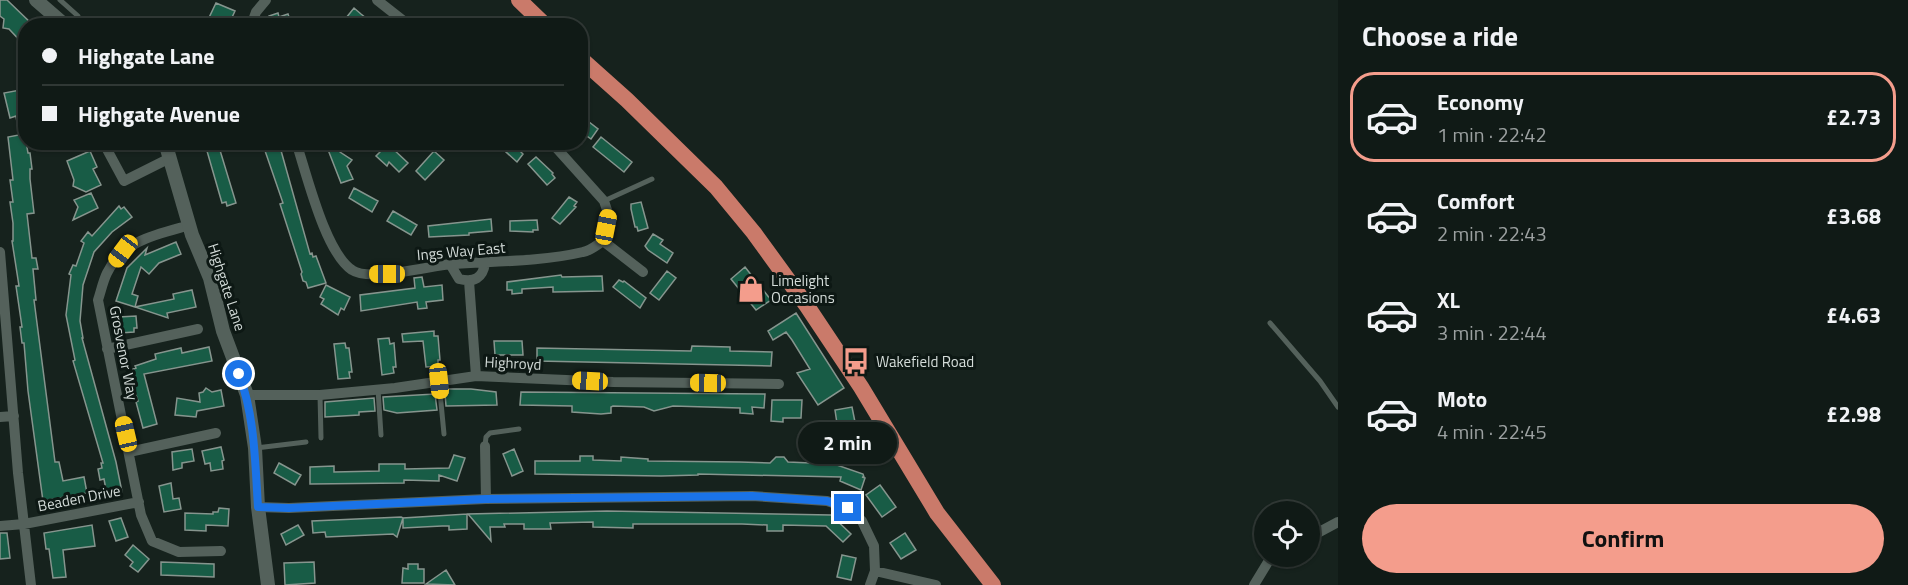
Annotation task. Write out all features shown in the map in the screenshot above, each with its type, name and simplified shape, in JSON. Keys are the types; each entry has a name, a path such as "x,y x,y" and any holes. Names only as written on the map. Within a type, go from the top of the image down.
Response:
{"highway":[{"path":"519,0 538,18"},
{"path":"588,65 627,100 716,188 753,233 807,306 861,387 937,513 993,585"}],"street":[{"path":"36,0 57,18"},
{"path":"254,18 266,0"},
{"path":"377,0 400,18"},
{"path":"107,150 124,181 170,158"},
{"name":"Highgate Lane","path":"168,150 190,225 210,279 223,331 247,395 255,448 258,507 268,585"},
{"name":"Ings Way East","path":"299,150 328,239 340,259 359,274 387,274 450,264 539,260 586,252 603,241"},
{"path":"557,150 604,201 609,213 603,241 643,272"},
{"name":"Grosvenor Way","path":"190,225 144,238 123,251 108,272 98,300 141,515 152,542 179,552 221,552"},
{"path":"0,252 3,318 31,585"},
{"path":"450,264 459,279 469,281 478,278 484,271 485,262"},
{"path":"469,281 476,376"},
{"path":"107,349 198,329"},
{"name":"Highroyd","path":"247,395 320,395 476,376 613,382 779,384"},
{"path":"0,417 14,416"},
{"path":"129,452 216,433"},
{"path":"485,446 486,499"},
{"path":"258,507 289,508 486,499 752,496 827,501 848,508 862,521 874,546 875,571 870,585"},
{"name":"Beaden Drive","path":"0,526 24,524 139,502"},
{"path":"1320,532 1338,522"},
{"path":"1254,585 1265,567"},
{"path":"875,571 936,585"}],"lane":[{"path":"60,0 78,18"},
{"path":"604,201 652,179"},
{"path":"1270,323 1320,381 1338,407"},
{"path":"439,381 444,434"},
{"path":"378,389 381,435"},
{"path":"320,395 321,438"},
{"path":"485,446 486,437 490,433 519,429"},
{"path":"255,448 306,442"}],"building":[{"path":"0,0 7,0 26,18 18,18 18,39 9,29 3,28 4,19 0,16"},
{"path":"216,3 235,11 232,18 209,18"},
{"path":"354,8 366,18 346,18"},
{"path":"278,13 279,17 288,14 289,18 270,18 269,16"},
{"path":"18,90 18,129 16,116 10,118 4,93"},
{"path":"588,121 598,129 591,139 588,137"},
{"path":"18,135 18,150 27,150 30,153 34,213 27,214 32,258 36,258 38,269 33,269 36,300 34,300 55,462 59,462 63,481 84,477 87,493 43,501 16,286 19,286 12,241 13,223 10,202 13,202 10,180 13,180 8,137"},
{"path":"601,137 632,162 624,172 593,147"},
{"path":"220,150 236,203 227,206 226,202 222,203 207,151"},
{"path":"265,150 281,150 310,254 312,253 313,257 316,256 326,283 308,288 306,282 303,281 280,204 283,203"},
{"path":"328,150 339,150 352,160 347,166 353,179 341,183"},
{"path":"382,150 394,150 408,163 399,172 389,162 387,166 376,156"},
{"path":"504,150 519,150 523,154 517,162"},
{"path":"90,151 97,167 93,169 101,185 86,192 73,186 74,180 67,161"},
{"path":"434,151 444,160 425,180 416,171"},
{"path":"536,157 553,173 555,178 547,185 528,164"},
{"path":"354,188 378,201 372,212 349,198"},
{"path":"91,193 98,208 73,220 78,207 74,200"},
{"path":"569,197 577,202 574,206 576,207 560,224 552,218"},
{"path":"641,202 648,228 638,231 635,227 631,204"},
{"path":"119,206 121,209 124,207 132,217 112,232 94,252 83,285 80,321 82,338 122,492 107,495 104,479 100,480 98,469 102,468 101,463 103,463 73,361 75,360 66,315 71,275 69,274 73,265 76,266 84,243 81,241 88,232 92,236"},
{"path":"393,211 417,225 411,235 387,221"},
{"path":"491,219 492,231 469,233 469,235 429,237 428,226"},
{"path":"537,220 538,230 533,230 533,232 510,231 510,221"},
{"path":"653,234 663,240 660,244 673,253 667,263 645,246"},
{"path":"176,242 181,254 159,263 149,274 141,267 132,294 138,296 135,307 116,301 127,268 147,248 145,255"},
{"name":"Limelight Occasions","path":"745,267 771,300 756,310 731,279"},
{"path":"667,271 676,278 659,300 650,293"},
{"path":"561,275 562,277 602,276 603,291 553,292 553,287 522,289 522,293 512,294 512,290 507,290 507,282"},
{"path":"422,277 424,287 442,285 443,300 426,302 427,308 418,309 417,302 361,311 360,295 415,288 414,278"},
{"path":"619,280 624,281 646,298 640,308 613,287"},
{"path":"326,285 350,297 344,310 341,308 338,315 321,304 324,299 320,297"},
{"path":"192,290 196,307 167,313 168,318 135,307 174,299 173,294"},
{"path":"796,313 844,388 818,405 797,373 810,369 792,340 786,332 773,340 768,331"},
{"path":"136,316 137,328 134,328 134,332 120,333 119,317"},
{"path":"434,331 434,336 438,336 440,360 438,360 438,366 426,367 423,341 403,342 402,334"},
{"path":"389,338 390,344 394,343 396,367 393,367 394,373 382,375 378,339"},
{"path":"494,341 522,341 523,355 495,355"},
{"path":"345,343 346,348 349,348 352,372 349,372 350,378 338,379 334,344"},
{"path":"692,346 730,347 730,351 772,352 771,366 537,361 537,348 691,351"},
{"path":"209,347 212,361 144,374 157,424 143,428 136,402 138,401 128,371 136,368 135,366 156,359 155,354 181,348 182,353"},
{"path":"206,388 212,392 221,390 224,406 197,411 196,417 175,415 177,398 200,402 199,393"},
{"path":"447,389 496,392 497,405 446,406"},
{"path":"521,392 765,394 764,408 752,407 753,414 740,413 740,408 673,406 654,411 644,407 613,406 611,413 601,414 572,412 572,406 520,405"},
{"path":"435,394 437,410 397,413 384,410 383,397"},
{"path":"374,398 375,411 359,412 359,415 325,417 325,402"},
{"path":"772,400 802,400 801,418 783,418 783,422 771,421"},
{"path":"852,407 856,427 838,430 835,410"},
{"path":"221,447 224,460 222,461 223,469 211,471 210,463 205,464 202,451"},
{"path":"192,449 194,461 182,463 182,468 173,470 172,452"},
{"path":"514,449 523,471 512,476 503,454"},
{"path":"454,455 465,458 457,481 439,475 439,481 404,480 404,483 310,484 310,467 334,466 334,472 379,471 379,464 405,464 405,469 449,468"},
{"path":"580,456 593,456 593,460 621,461 621,457 648,459 648,461 770,463 776,457 784,457 788,462 834,464 863,474 864,477 862,477 865,478 861,490 840,481 841,477 535,474 535,461 580,461"},
{"path":"279,463 301,475 295,485 274,473"},
{"path":"171,483 173,499 179,498 181,509 164,512 159,486"},
{"path":"880,485 896,507 882,517 866,495"},
{"path":"219,508 229,509 228,526 206,525 206,531 185,530 185,513 213,514 213,512 218,512"},
{"path":"607,511 831,515 851,534 843,542 826,526 783,525 783,531 767,531 767,525 633,524 633,528 593,527 593,522 550,523 551,529 524,529 524,524 504,524 505,527 490,527 491,541 468,514"},
{"path":"467,514 467,529 449,530 449,526 403,528 403,518"},
{"path":"121,518 128,537 116,541 109,521"},
{"path":"403,518 397,537 393,534 326,537 325,532 313,533 312,521"},
{"path":"92,525 95,546 63,550 66,577 53,578 44,533"},
{"path":"298,525 304,535 286,545 281,534"},
{"path":"0,533 7,533 10,558 0,559"},
{"path":"905,533 916,550 901,559 890,543"},
{"path":"133,545 149,559 138,572 130,566 133,562 125,555"},
{"path":"842,555 856,558 851,580 837,577"},
{"path":"161,562 214,564 214,577 161,575"},
{"path":"314,562 315,583 285,585 284,563"},
{"path":"408,564 418,564 418,569 424,569 424,583 402,583 403,568 408,569"},
{"path":"446,570 455,585 426,584"}],"place":[{"name":"Limelight Occasions","path":"751,289"},
{"name":"Wakefield Road","path":"856,361"}],"route":[{"path":"239,374 247,395 255,448 258,507 289,508 486,499 752,496 827,501 848,508"}]}
